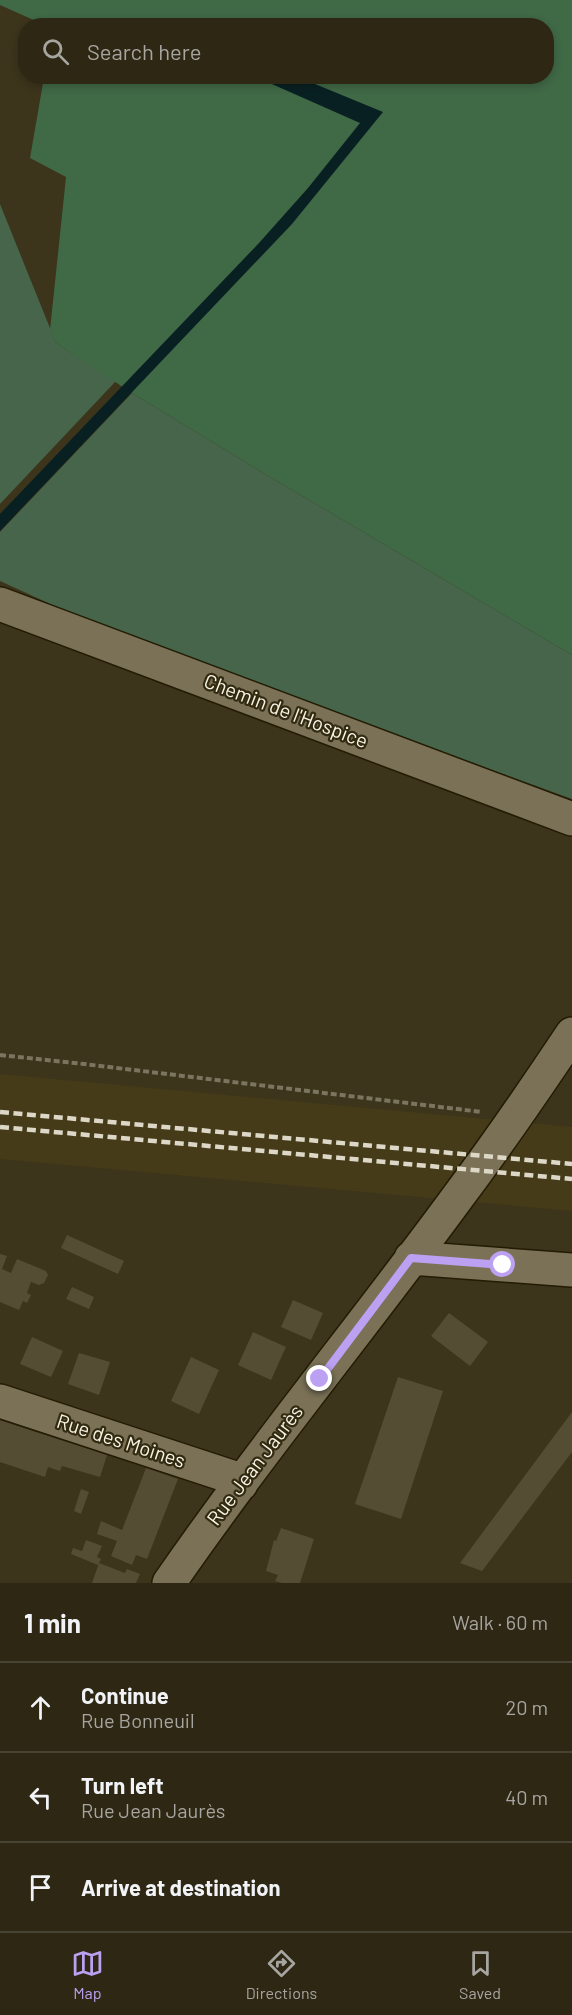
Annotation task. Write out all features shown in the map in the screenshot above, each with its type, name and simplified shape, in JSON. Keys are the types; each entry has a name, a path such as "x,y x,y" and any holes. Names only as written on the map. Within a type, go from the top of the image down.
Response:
{"street":[{"name":"Chemin de l'Hospice","path":"0,604 572,819"},
{"name":"Rue Jean Jaurès","path":"169,1583 211,1522 516,1117 572,1035"},
{"path":"411,1258 572,1270"},
{"name":"Rue des Moines","path":"0,1401 235,1478 241,1484"}],"path":[{"path":"0,1055 516,1117"}],"shaded area":[{"path":"0,1074 572,1127 572,1211 0,1159"}],"green space":[{"path":"0,0 572,0 572,655 265,474 132,393 56,343 50,330 66,177 30,158 43,84 554,84 554,18 29,18 0,5"},
{"path":"0,204 56,343 116,381 0,504"},
{"path":"132,393 572,655 572,799 105,629 0,581 0,532"}],"water":[{"path":"272,84 315,84 383,112 292,224 0,531 0,514 259,243 308,188 360,123"}],"building":[{"path":"67,1235 124,1261 118,1274 61,1248"},
{"path":"0,1254 7,1256 2,1269 11,1273 17,1259 46,1271 48,1275 44,1283 39,1285 31,1282 27,1293 31,1295 27,1303 23,1301 19,1310 0,1302"},
{"path":"72,1287 94,1297 89,1309 66,1299"},
{"path":"293,1300 323,1313 311,1340 281,1327"},
{"path":"449,1313 488,1342 470,1366 431,1336"},
{"path":"253,1332 286,1347 271,1380 238,1365"},
{"path":"32,1337 63,1351 51,1377 20,1364"},
{"path":"79,1353 110,1362 99,1395 68,1384"},
{"path":"191,1357 219,1370 199,1414 171,1401"},
{"path":"398,1377 443,1391 401,1519 355,1504"},
{"path":"572,1412 572,1452 482,1571 460,1563"},
{"path":"0,1420 107,1455 100,1477 62,1466 60,1471 48,1467 45,1477 0,1462"},
{"path":"146,1468 178,1479 147,1559 136,1555 132,1565 111,1556 117,1541 97,1534 101,1521 122,1530"},
{"path":"81,1489 89,1492 81,1514 74,1511"},
{"path":"281,1528 314,1539 300,1583 275,1581 278,1575 266,1571 274,1540 276,1541"},
{"path":"86,1540 102,1546 97,1557 101,1559 98,1565 71,1554 73,1548 82,1551"},
{"path":"99,1563 125,1573 127,1569 140,1574 136,1583 92,1583"}],"railway":[{"path":"0,1112 572,1164"},
{"path":"0,1127 572,1179"}],"route":[{"path":"320,1379 411,1258 503,1265"}]}
